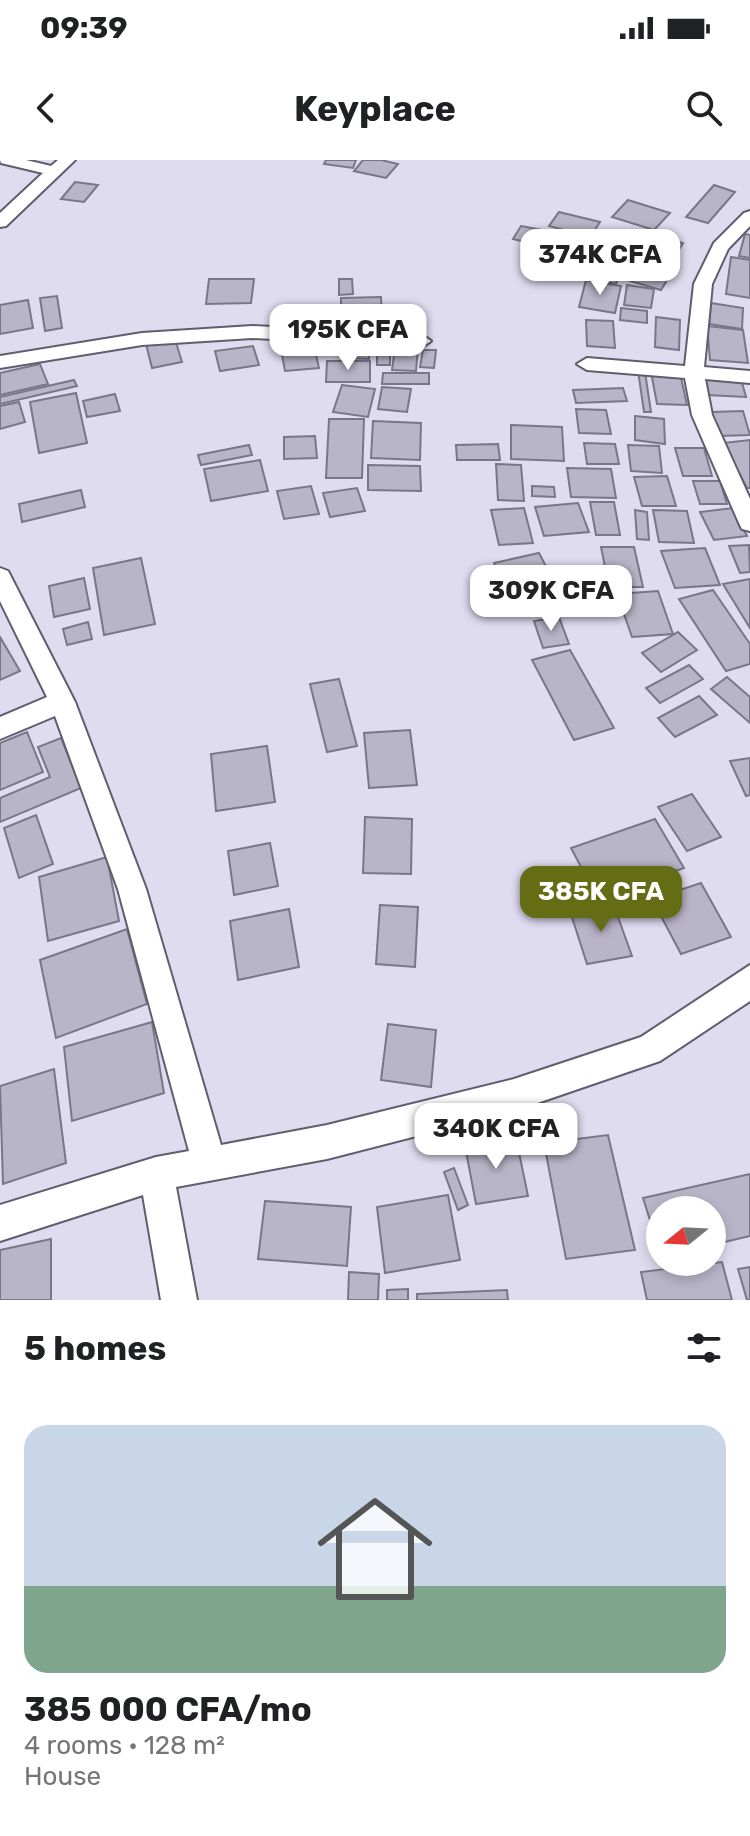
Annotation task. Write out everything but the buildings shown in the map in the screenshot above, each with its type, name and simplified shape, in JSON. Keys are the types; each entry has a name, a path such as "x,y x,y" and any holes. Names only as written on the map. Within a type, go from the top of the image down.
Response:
{"street":[{"path":"6,160 53,171"},
{"path":"0,222 67,160"},
{"path":"750,216 720,247 703,284 694,372 702,415 750,523"},
{"path":"0,362 142,339 252,332 422,341"},
{"path":"587,364 750,377"},
{"path":"0,577 62,702 132,889 209,1162"},
{"path":"0,728 62,702"},
{"path":"0,1223 156,1174 327,1142 514,1095 649,1050 737,992 750,980"},
{"path":"156,1174 179,1300"}]}
